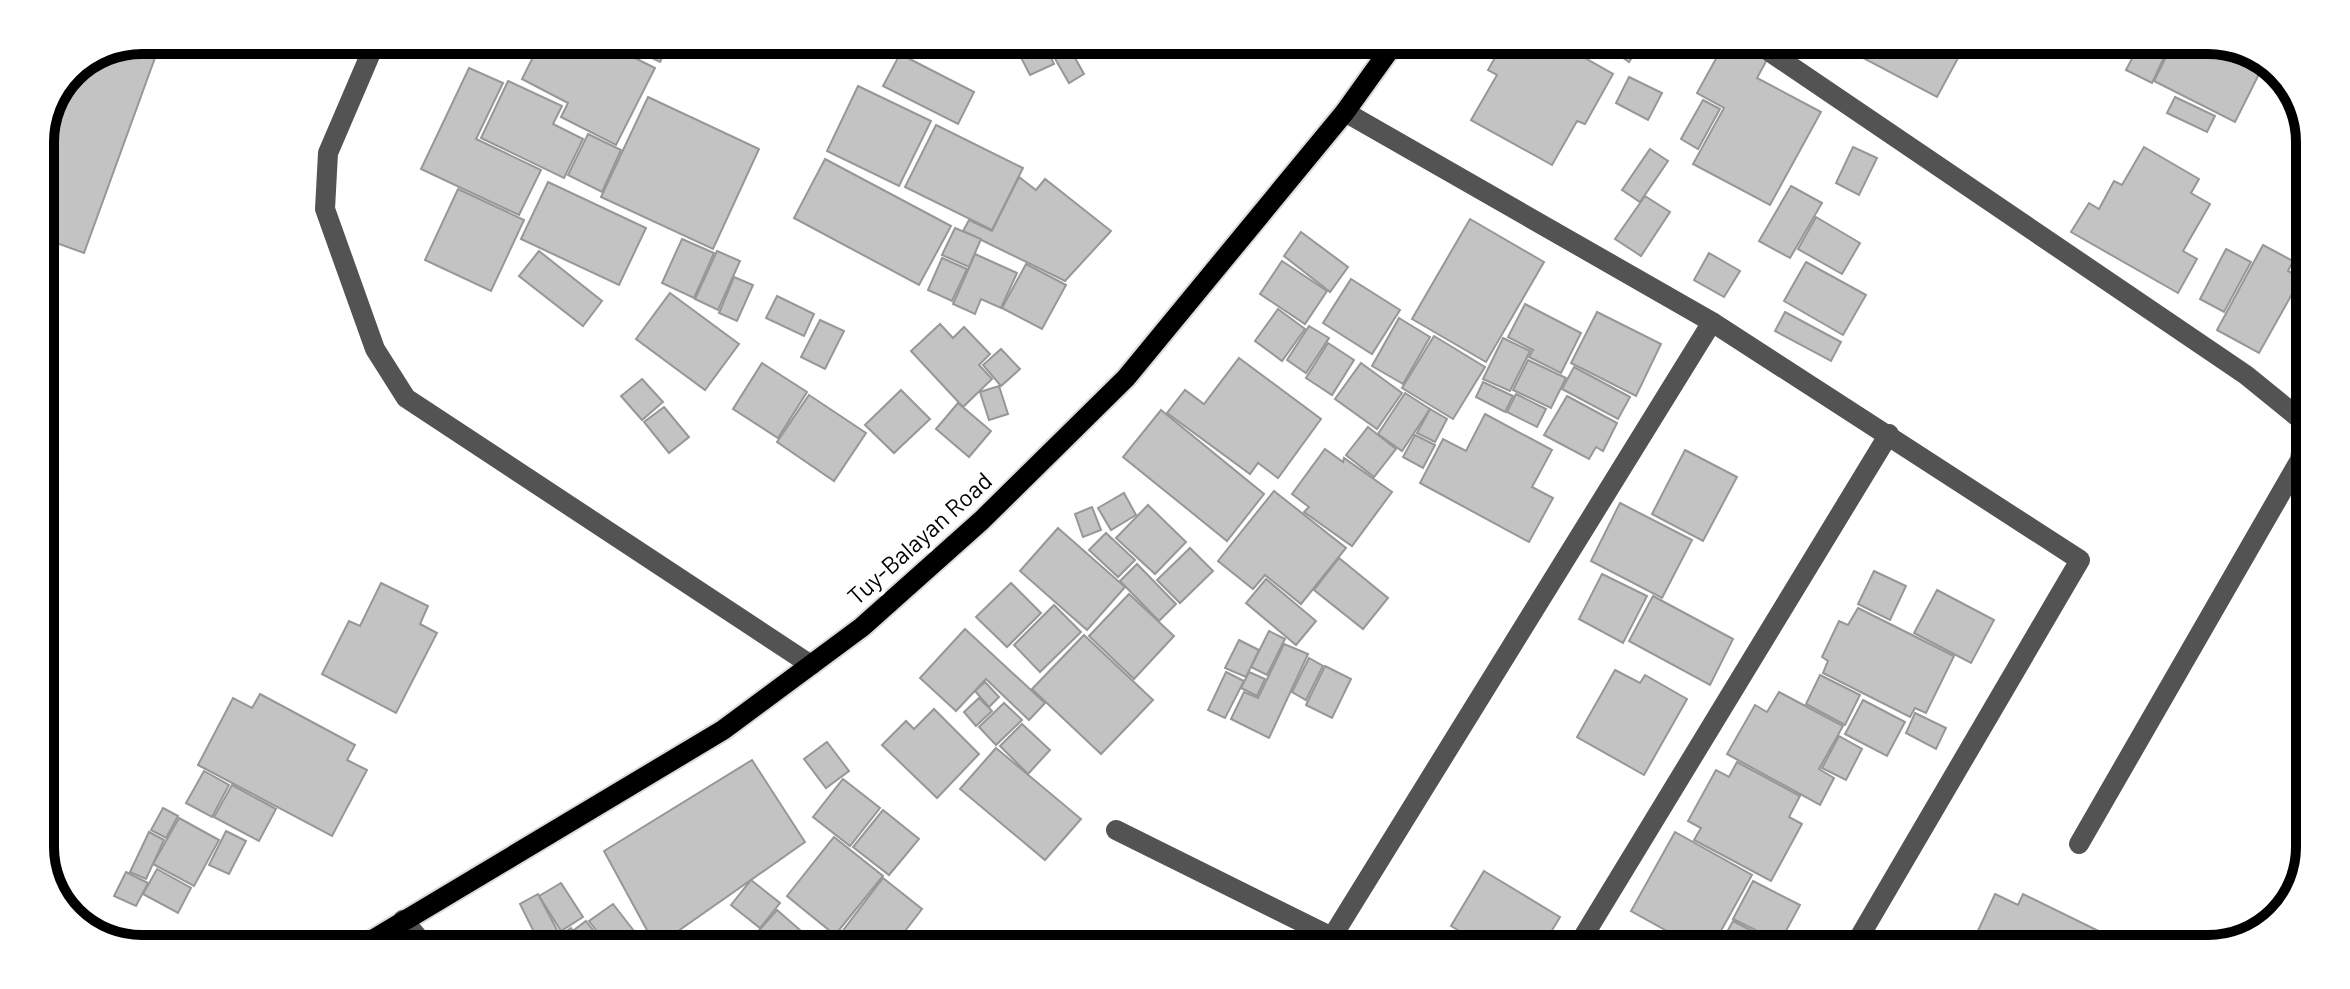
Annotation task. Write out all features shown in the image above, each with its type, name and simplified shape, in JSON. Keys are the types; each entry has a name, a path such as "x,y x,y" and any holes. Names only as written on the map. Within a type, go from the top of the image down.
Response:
{"main road":[{"name":"Tuy-Balayan Road","path":"380,935 723,730 862,627 982,520 1126,378 1345,112 1387,54"}],"street":[{"path":"370,54 328,153 325,209 375,349 406,398 811,665"},
{"path":"1773,54 2246,375 2296,416"},
{"path":"1345,112 1712,322 2080,560 1861,935"},
{"path":"1345,935 1712,322"},
{"path":"1584,935 1889,434"},
{"path":"2079,844 2296,467"},
{"path":"1116,830 1329,935"},
{"path":"403,920 416,935"}],"building":[{"path":"156,54 84,253 54,242 54,136 61,108 69,93 93,69 125,56"},
{"path":"534,54 627,54 655,68 616,145 561,117 568,103 522,79"},
{"path":"644,54 664,54 660,62"},
{"path":"900,54 974,92 958,124 883,86"},
{"path":"1019,54 1049,54 1054,64 1030,75"},
{"path":"1073,54 1084,74 1069,83 1054,57"},
{"path":"1497,54 1578,54 1613,74 1585,124 1577,121 1552,165 1471,120 1497,75 1488,70"},
{"path":"1618,54 1634,54 1629,62"},
{"path":"1719,54 1770,54 1757,78 1821,112 1770,205 1693,164 1724,108 1697,93"},
{"path":"1855,54 1960,54 1937,97"},
{"path":"2134,54 2166,54 2152,83 2126,70"},
{"path":"2168,54 2225,56 2260,71 2235,122 2154,81"},
{"path":"469,68 503,83 476,139 541,170 519,215 421,169"},
{"path":"1629,77 1662,93 1648,120 1616,103"},
{"path":"508,81 562,106 553,124 583,139 564,178 481,138"},
{"path":"858,86 931,121 899,186 827,151"},
{"path":"648,97 759,149 713,249 601,197"},
{"path":"2175,97 2215,116 2207,132 2167,113"},
{"path":"1703,100 1720,109 1698,149 1681,139"},
{"path":"936,125 1023,168 992,230 905,187"},
{"path":"588,134 621,150 602,192 568,175"},
{"path":"1853,147 1877,158 1859,195 1836,183"},
{"path":"2144,147 2199,179 2191,193 2210,204 2183,251 2197,259 2178,293 2071,232 2089,203 2099,209 2114,181 2122,185"},
{"path":"1650,149 1668,161 1640,202 1622,190"},
{"path":"825,159 951,226 919,285 794,218"},
{"path":"1019,177 1036,190 1045,179 1111,231 1065,281 963,231 969,220 992,231"},
{"path":"548,182 646,228 619,285 521,239"},
{"path":"1791,186 1822,203 1790,258 1759,241"},
{"path":"458,189 524,220 491,291 425,260"},
{"path":"1645,196 1670,212 1641,256 1615,239"},
{"path":"1816,217 1860,243 1842,274 1798,249"},
{"path":"1470,219 1544,262 1486,362 1412,319"},
{"path":"955,228 981,239 969,267 942,255"},
{"path":"1301,232 1348,267 1330,292 1284,256"},
{"path":"682,239 714,253 694,298 662,283"},
{"path":"2263,245 2293,261 2288,271 2296,275 2296,287 2259,353 2217,330"},
{"path":"2226,249 2251,262 2224,312 2200,299"},
{"path":"539,251 602,301 583,326 519,276"},
{"path":"717,251 740,261 718,310 695,299"},
{"path":"1709,253 1740,271 1724,297 1694,280"},
{"path":"975,254 1017,273 1001,308 981,299 975,314 953,304"},
{"path":"942,258 967,269 952,301 928,290"},
{"path":"1282,261 1327,291 1305,324 1260,294"},
{"path":"1806,262 1866,295 1843,335 1784,301"},
{"path":"1026,264 1066,285 1042,329 1002,308"},
{"path":"734,277 753,285 737,321 719,313"},
{"path":"1351,279 1400,310 1372,354 1323,323"},
{"path":"670,293 739,344 705,390 636,339"},
{"path":"777,296 814,314 804,336 766,318"},
{"path":"1525,304 1581,333 1561,373 1529,357 1533,350 1508,337"},
{"path":"1278,309 1305,329 1282,361 1255,341"},
{"path":"1597,312 1661,344 1636,396 1571,363"},
{"path":"1785,312 1841,342 1831,361 1775,331"},
{"path":"1399,318 1430,337 1403,384 1372,366"},
{"path":"820,320 844,331 825,369 801,357"},
{"path":"940,324 953,338 964,327 990,354 979,365 992,379 963,407 911,351"},
{"path":"1309,326 1329,338 1306,373 1287,360"},
{"path":"1434,336 1485,367 1453,419 1402,388"},
{"path":"1503,338 1530,351 1510,391 1483,379"},
{"path":"1328,343 1354,360 1332,395 1306,378"},
{"path":"1001,349 1020,369 1001,386 983,365"},
{"path":"1239,358 1321,419 1278,478 1258,463 1250,474 1167,413 1185,390 1204,404"},
{"path":"1528,360 1566,378 1551,408 1513,390"},
{"path":"762,363 807,392 778,438 733,409"},
{"path":"1361,363 1402,393 1377,429 1335,399"},
{"path":"1574,367 1630,397 1618,419 1562,389"},
{"path":"642,379 663,402 642,420 621,396"},
{"path":"1483,382 1513,396 1505,412 1476,397"},
{"path":"999,386 1008,414 989,420 980,392"},
{"path":"901,390 930,419 894,453 865,425"},
{"path":"1405,393 1430,409 1402,451 1378,434"},
{"path":"1516,394 1546,409 1537,427 1507,412"},
{"path":"809,395 866,433 834,481 777,442"},
{"path":"1567,396 1617,423 1603,451 1596,447 1589,459 1544,435"},
{"path":"958,403 991,431 969,457 936,429"},
{"path":"664,407 689,437 669,453 644,422"},
{"path":"1430,409 1447,419 1435,442 1417,433"},
{"path":"1161,410 1264,494 1227,541 1123,457"},
{"path":"1485,414 1552,450 1532,487 1553,498 1529,542 1420,483 1443,439 1466,451"},
{"path":"1368,427 1396,449 1374,477 1346,455"},
{"path":"1415,435 1435,445 1423,468 1403,457"},
{"path":"1325,449 1343,462 1344,458 1392,492 1352,546 1304,512 1309,507 1292,494"},
{"path":"1685,450 1737,477 1703,541 1652,514"},
{"path":"1274,491 1346,548 1301,604 1265,575 1253,589 1218,561"},
{"path":"1124,493 1136,515 1111,530 1098,508"},
{"path":"1620,503 1692,540 1662,598 1591,561"},
{"path":"1148,505 1186,542 1155,574 1116,538"},
{"path":"1092,507 1101,530 1083,537 1075,514"},
{"path":"1058,528 1125,587 1087,630 1020,571"},
{"path":"1106,533 1135,560 1118,577 1089,550"},
{"path":"1190,548 1213,571 1180,603 1157,580"},
{"path":"1339,558 1388,598 1363,629 1314,590"},
{"path":"1137,564 1176,604 1159,621 1120,581"},
{"path":"1874,571 1906,586 1890,620 1858,604"},
{"path":"1602,574 1647,596 1623,643 1579,619"},
{"path":"1266,579 1316,621 1296,645 1246,603"},
{"path":"381,583 428,606 420,624 437,633 396,713 322,674 349,621 360,626"},
{"path":"1011,583 1041,613 1007,647 976,617"},
{"path":"1937,590 1994,620 1971,663 1914,633"},
{"path":"1129,594 1174,636 1134,679 1089,636"},
{"path":"1653,596 1733,639 1710,685 1629,641"},
{"path":"1054,605 1081,632 1040,672 1014,645"},
{"path":"1858,608 1954,656 1926,713 1915,708 1910,717 1823,673 1828,661 1822,657 1839,621 1848,625"},
{"path":"965,629 1045,703 1029,720 986,679 956,711 920,678"},
{"path":"1269,631 1285,639 1267,675 1251,667"},
{"path":"1084,635 1153,700 1101,754 1032,689"},
{"path":"1239,640 1259,650 1246,677 1225,668"},
{"path":"1284,644 1308,654 1269,738 1231,719 1244,692 1258,698"},
{"path":"1309,658 1323,666 1306,700 1292,692"},
{"path":"1325,666 1351,679 1332,718 1306,705"},
{"path":"1615,670 1640,683 1645,675 1687,699 1644,775 1577,737"},
{"path":"1226,672 1244,681 1225,718 1208,710"},
{"path":"1249,672 1265,679 1257,696 1241,688"},
{"path":"1820,675 1860,695 1845,725 1806,704"},
{"path":"985,682 999,697 989,707 975,691"},
{"path":"1779,692 1843,726 1819,769 1834,778 1820,805 1727,754 1755,705 1767,712"},
{"path":"260,694 355,745 347,760 367,770 332,836 198,765 233,698 252,708"},
{"path":"979,698 992,711 976,726 964,712"},
{"path":"1863,700 1905,722 1887,756 1845,734"},
{"path":"1004,703 1022,720 996,745 979,727"},
{"path":"934,709 979,754 937,798 882,745 906,721 914,729"},
{"path":"1915,713 1946,728 1936,749 1906,733"},
{"path":"1022,724 1050,750 1028,774 1000,746"},
{"path":"1839,736 1862,749 1846,780 1822,768"},
{"path":"827,742 849,771 826,788 804,759"},
{"path":"996,748 1081,819 1045,860 960,789"},
{"path":"752,760 805,842 672,935 650,935 604,851"},
{"path":"1737,762 1800,796 1789,817 1802,824 1771,881 1694,840 1701,828 1688,821 1716,770 1729,777"},
{"path":"204,771 229,785 212,817 186,803"},
{"path":"843,779 880,808 850,846 813,817"},
{"path":"232,785 276,809 259,841 214,817"},
{"path":"163,808 178,816 166,838 151,830"},
{"path":"883,810 919,839 889,875 853,847"},
{"path":"179,818 219,840 194,886 153,864"},
{"path":"226,831 246,841 229,874 209,865"},
{"path":"149,832 164,840 146,879 130,872"},
{"path":"1675,832 1752,875 1719,935 1674,935 1631,911"},
{"path":"834,837 883,876 835,935 787,896"},
{"path":"157,869 191,888 178,913 143,894"},
{"path":"1484,871 1560,917 1549,935 1466,935 1451,926"},
{"path":"126,872 148,883 136,906 114,896"},
{"path":"883,878 922,909 902,935 841,933"},
{"path":"751,880 780,903 760,928 731,905"},
{"path":"1753,881 1800,905 1784,935 1766,935 1733,919"},
{"path":"561,883 583,917 561,931 539,896"},
{"path":"538,894 557,930 548,935 536,935 520,904"},
{"path":"1995,894 2018,905 2023,894 2107,935 1976,935"},
{"path":"613,904 634,931 628,935 600,935 589,921"},
{"path":"777,910 806,935 755,935"},
{"path":"586,921 597,935 578,935 574,930"},
{"path":"1733,921 1760,935 1725,935"},
{"path":"571,928 576,935 563,935"}]}
